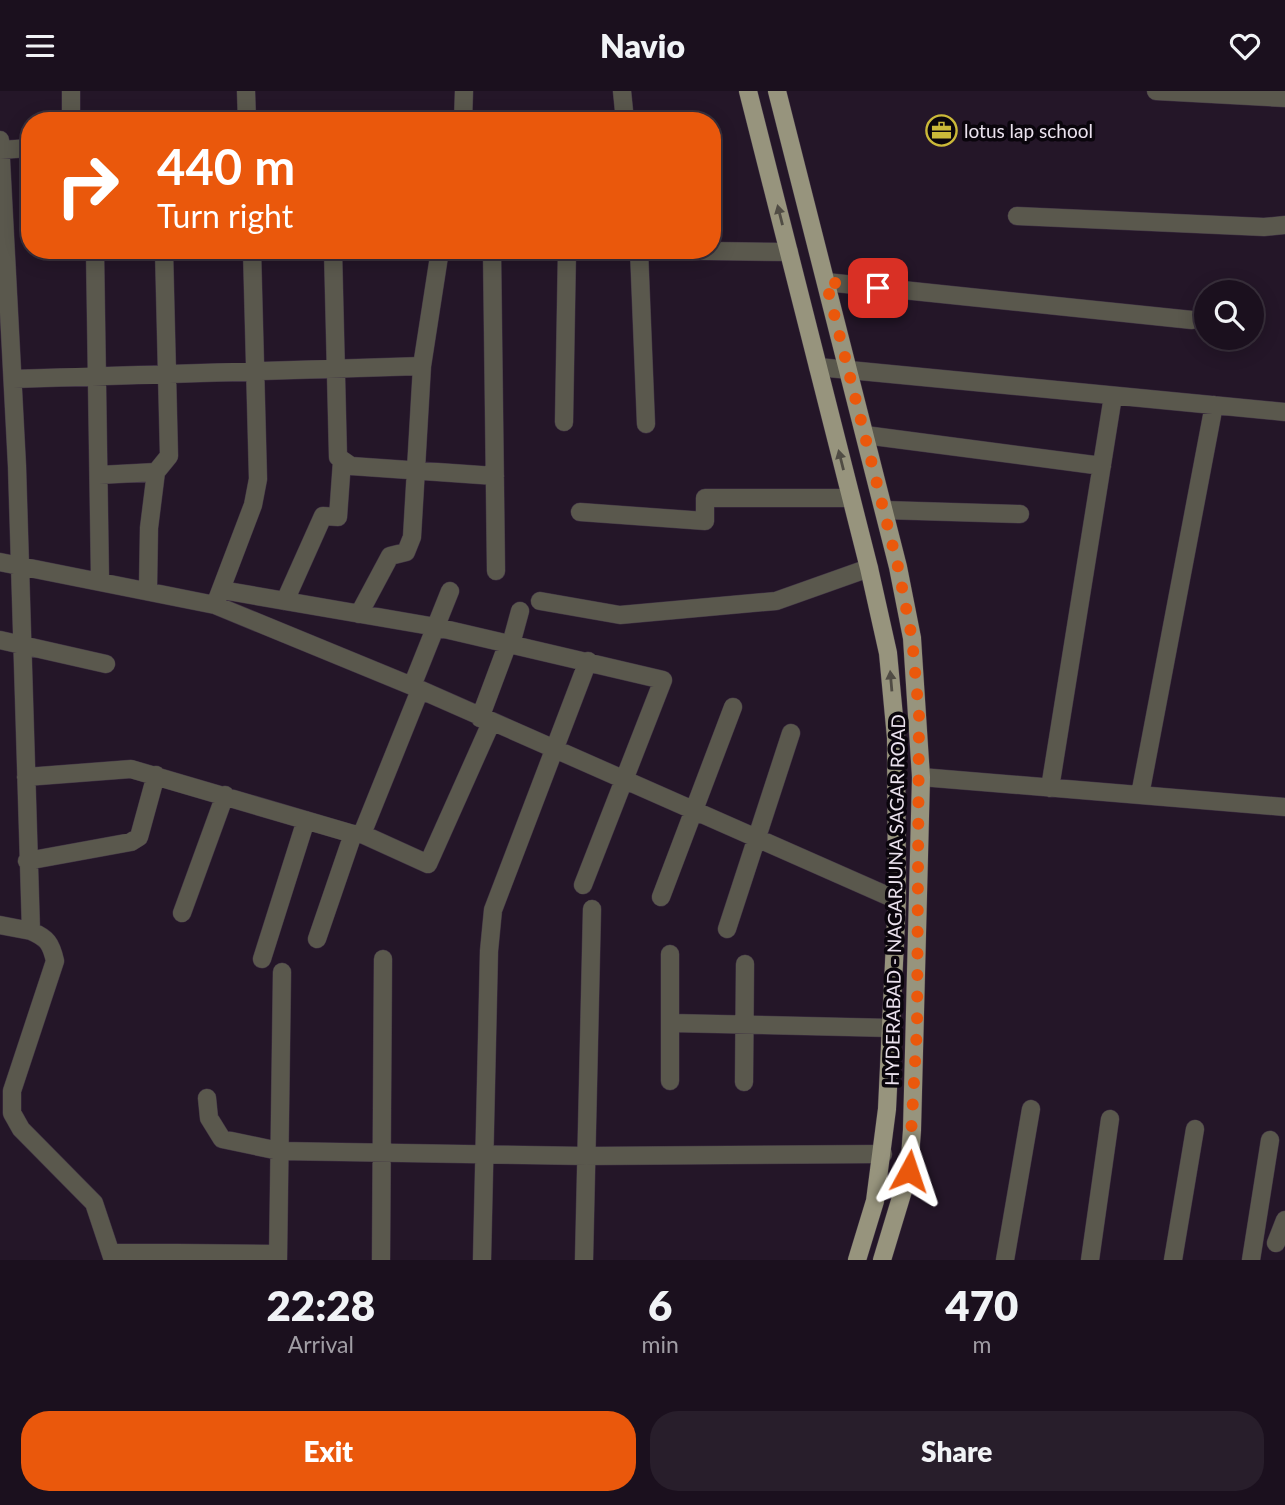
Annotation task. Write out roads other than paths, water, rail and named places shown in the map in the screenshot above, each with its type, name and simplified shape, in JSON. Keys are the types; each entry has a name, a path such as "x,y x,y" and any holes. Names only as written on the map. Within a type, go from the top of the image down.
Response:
{"main road":[{"name":"HYDERABAD - NAGARJUNA SAGAR ROAD","path":"748,91 869,568 888,653 896,738 897,900 883,1154 875,1201 857,1260"},
{"name":"HYDERABAD - NAGARJUNA SAGAR ROAD","path":"776,91 884,510 912,638 921,777 912,1130 909,1171 882,1260"}],"street":[{"path":"71,91 71,112"},
{"path":"246,91 247,112"},
{"path":"463,112 464,91"},
{"path":"622,91 624,112"},
{"path":"1156,91 1279,96"},
{"path":"0,140 13,379 9,464 20,565 31,931"},
{"path":"0,149 21,148"},
{"path":"1017,216 1264,227 1285,225"},
{"path":"721,251 789,252"},
{"path":"95,259 100,580"},
{"path":"148,589 149,528 156,472 169,456 164,259"},
{"path":"219,597 257,488 257,371 252,259"},
{"path":"285,601 323,516 338,517 342,461 336,447 338,368 333,259"},
{"path":"359,614 390,556 406,552 412,537 422,366 439,259"},
{"path":"492,259 496,571"},
{"path":"564,422 567,259"},
{"path":"637,259 646,424"},
{"path":"826,282 1192,320"},
{"path":"13,379 422,366"},
{"path":"818,367 846,367 1285,412"},
{"path":"1050,788 1113,396"},
{"path":"1140,795 1214,405"},
{"path":"865,435 1102,466"},
{"path":"342,461 351,466 495,476"},
{"path":"99,475 156,472"},
{"path":"580,512 705,521 705,498 851,498"},
{"path":"884,510 1020,515"},
{"path":"0,562 148,589 285,601 436,627 663,680 583,885"},
{"path":"540,601 620,615 775,601 869,568"},
{"path":"317,939 416,688 450,591"},
{"path":"219,597 485,721 897,900"},
{"path":"26,777 119,769 156,775 358,834 428,864 485,721 520,611"},
{"path":"0,640 106,664"},
{"path":"482,1260 482,1154 489,951 493,910 588,661"},
{"path":"661,897 733,707"},
{"path":"727,929 791,733"},
{"path":"27,861 131,842 139,837 156,775"},
{"path":"921,777 1285,807"},
{"path":"182,913 225,795"},
{"path":"262,959 306,820"},
{"path":"584,1260 592,909"},
{"path":"0,925 31,931 46,938 52,946 55,961 12,1091 12,1113 20,1129 94,1203 112,1256 278,1257 282,972"},
{"path":"670,954 670,1081"},
{"path":"380,1260 383,959"},
{"path":"744,1082 745,964"},
{"path":"671,1023 891,1028"},
{"path":"207,1098 209,1118 222,1139 279,1151 586,1156 883,1154"},
{"path":"1005,1260 1031,1109"},
{"path":"1090,1260 1110,1119"},
{"path":"1173,1260 1195,1129"},
{"path":"1251,1260 1270,1140"},
{"path":"1276,1243 1285,1220"}],"place":[{"name":"lotus lap school","path":"941,131"}]}
